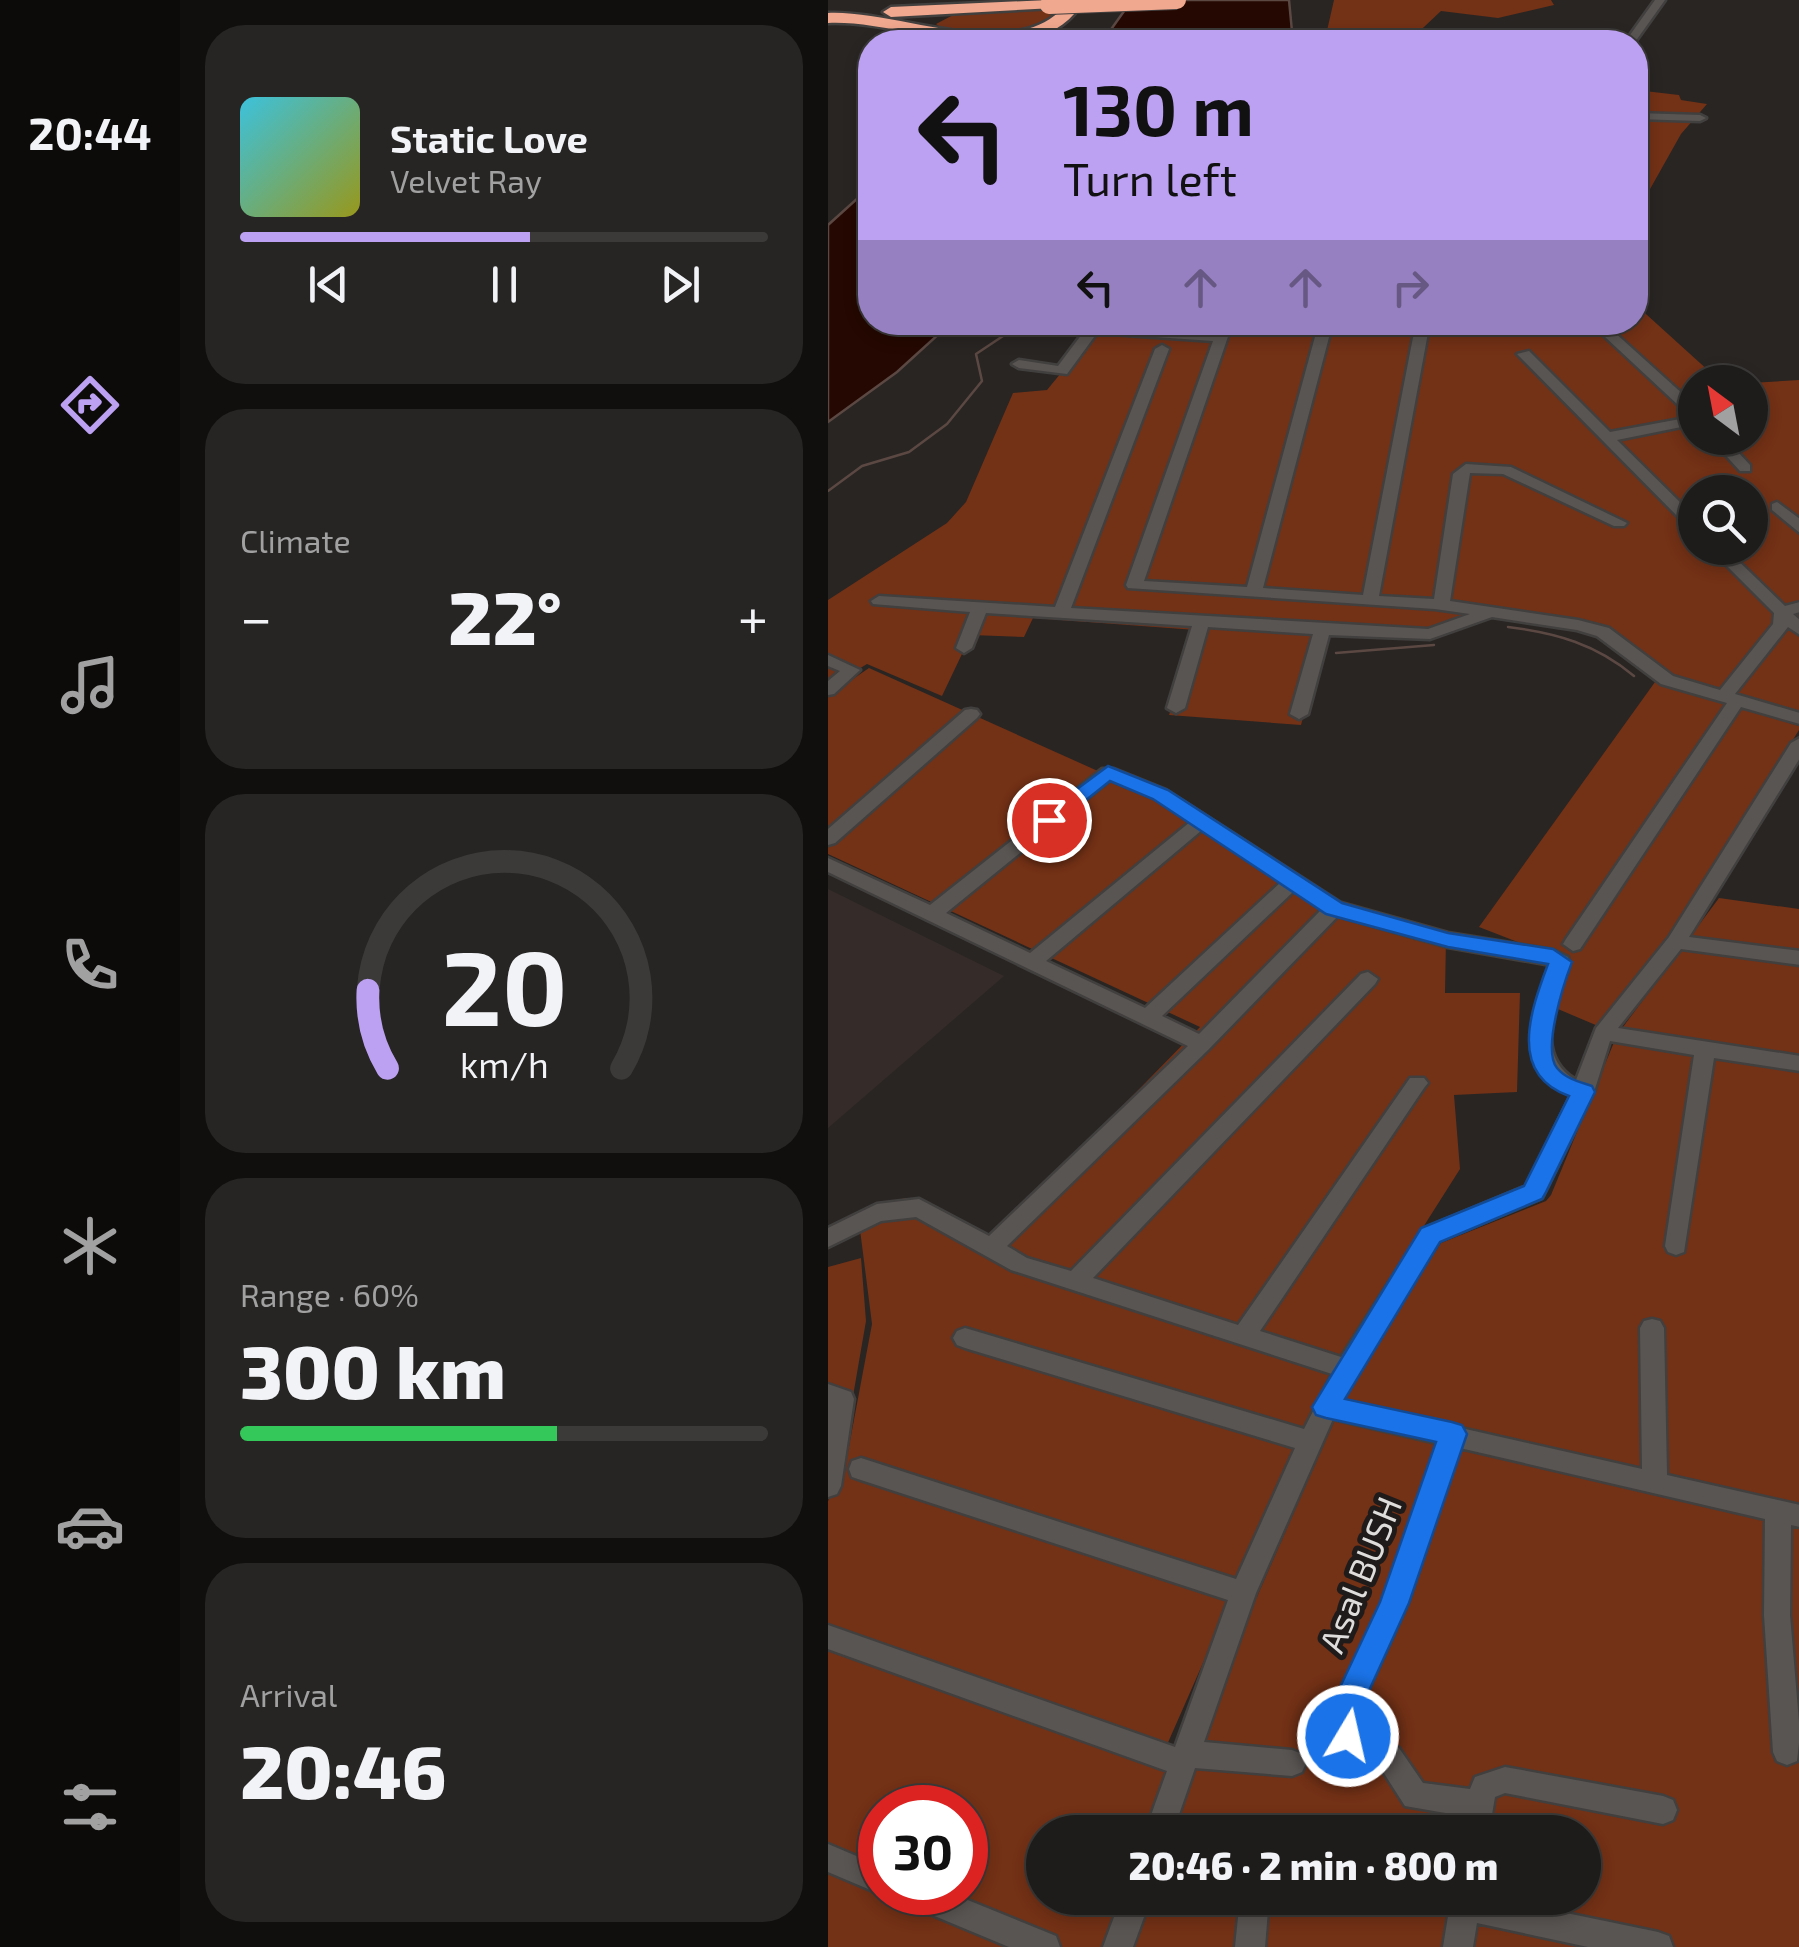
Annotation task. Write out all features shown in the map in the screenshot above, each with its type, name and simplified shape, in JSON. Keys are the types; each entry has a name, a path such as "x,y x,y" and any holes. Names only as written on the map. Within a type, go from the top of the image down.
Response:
{"highway":[{"path":"828,11 882,0"},
{"path":"951,0 1025,4"},
{"path":"1039,30 1065,16 1069,0 1049,3"},
{"path":"828,11 1177,0"},
{"path":"941,30 934,20 952,13 1025,4"},
{"path":"828,11 935,30"}],"street":[{"path":"1639,30 1660,0"},
{"path":"1648,116 1700,118"},
{"path":"1019,364 1062,370 1088,335"},
{"path":"1222,335 1134,585 1441,604 1603,632 1667,680 1800,718"},
{"path":"1254,594 1323,335"},
{"path":"1370,599 1421,335"},
{"path":"1609,335 1678,400"},
{"path":"1061,614 1162,349"},
{"path":"1524,354 1678,508"},
{"path":"1608,437 1678,421"},
{"path":"1732,455 1744,468"},
{"path":"1441,604 1460,474 1466,468 1506,470 1619,523"},
{"path":"1778,508 1800,528"},
{"path":"1738,565 1791,609 1800,630"},
{"path":"879,601 1430,634 1490,612"},
{"path":"964,648 980,608"},
{"path":"1573,944 1791,609"},
{"path":"1176,708 1200,622"},
{"path":"1298,714 1322,630"},
{"path":"828,660 852,670 828,690"},
{"path":"828,839 971,714"},
{"path":"1164,1815 1243,1593 1347,1368 1430,1235 1534,1192 1583,1092 1602,1033 1676,942 1800,743"},
{"path":"932,914 1108,773 1160,794 1334,908 1448,940 1553,957 1560,962 1550,988 1539,1055 1546,1072 1561,1084 1583,1092"},
{"path":"1032,962 1202,821"},
{"path":"828,864 1202,1044"},
{"path":"1148,1018 1291,883"},
{"path":"992,1247 1202,1044 1334,908"},
{"path":"1676,942 1800,958"},
{"path":"1075,1282 1368,979"},
{"path":"1602,1033 1800,1064"},
{"path":"1676,1246 1705,1051"},
{"path":"1243,1337 1417,1083"},
{"path":"828,1238 865,1217 908,1206 919,1208 1009,1260 1347,1368"},
{"path":"1652,1328 1655,1480"},
{"path":"965,1338 1311,1442"},
{"path":"828,1394 842,1399 828,1486"},
{"path":"1326,1407 1655,1480 1789,1515 1776,1616 1787,1752"},
{"name":"Asal BUSH","path":"1452,1434 1394,1603 1342,1717 1348,1736 1385,1752 1400,1764 1416,1796 1469,1815"},
{"path":"861,1469 1243,1593"},
{"path":"828,1637 1184,1758 1292,1762"},
{"path":"1478,1815 1485,1787 1505,1780 1663,1810"},
{"path":"828,1858 858,1871"},
{"path":"967,1915 1045,1947"},
{"path":"1118,1947 1130,1915"},
{"path":"1250,1947 1253,1915"},
{"path":"1458,1947 1464,1915"},
{"path":"1521,1915 1658,1947"}],"shaded area":[{"path":"1132,0 1289,0 1292,30 1111,30"},
{"path":"1334,0 1551,0 1554,5 1498,18 1441,11 1421,30 1327,30"},
{"path":"1036,8 1033,9 1058,13 1018,30 947,30 936,24 955,14"},
{"path":"1648,91 1707,104 1681,134 1648,193"},
{"path":"858,198 858,335 938,335 897,372 828,422 828,225"},
{"path":"1648,316 1702,365 1678,365 1678,455 1768,455 1768,382 1799,380 1799,717 1680,681 1618,635 1488,612 1430,632 1327,631 1301,725 1169,715 1196,630 1033,618 1024,637 971,635 942,696 867,664 828,688 828,600 947,523 966,502 1013,393 1047,390 1092,335 1648,335"},
{"path":"869,668 1200,817 1329,906 1446,939 1445,993 1520,993 1517,1092 1454,1095 1460,1169 1330,1374 1159,1763 1169,1765 1152,1815 1026,1815 1026,1915 1117,1915 1105,1947 828,1947 828,1501 843,1478 872,1324 858,1214 905,1198 986,1245 1200,1027 828,854 828,696"},
{"path":"1655,682 1799,726 1799,730 1663,950 1598,1026 1539,1001 1559,958 1479,927"},
{"path":"828,889 1004,976 828,1128"},
{"path":"1719,898 1799,909 1799,1947 1131,1947 1142,1915 1601,1915 1601,1815 1175,1815 1235,1647 1342,1404 1441,1243 1546,1201 1551,1195 1617,1035"},
{"path":"861,1258 866,1321 839,1477 828,1494 828,1267"}],"waterway":[{"path":"828,491 862,466 909,452 947,424 982,381 976,354 1004,335"},
{"path":"1508,627 1575,642 1634,676"},
{"path":"1336,653 1434,645"}],"route":[{"path":"1049,820 1108,773 1160,794 1334,908 1448,940 1553,957 1562,966 1550,988 1539,1055 1546,1072 1561,1084 1583,1092 1534,1192 1430,1235 1326,1407 1452,1434 1446,1462 1394,1603 1342,1717 1348,1736"}]}
